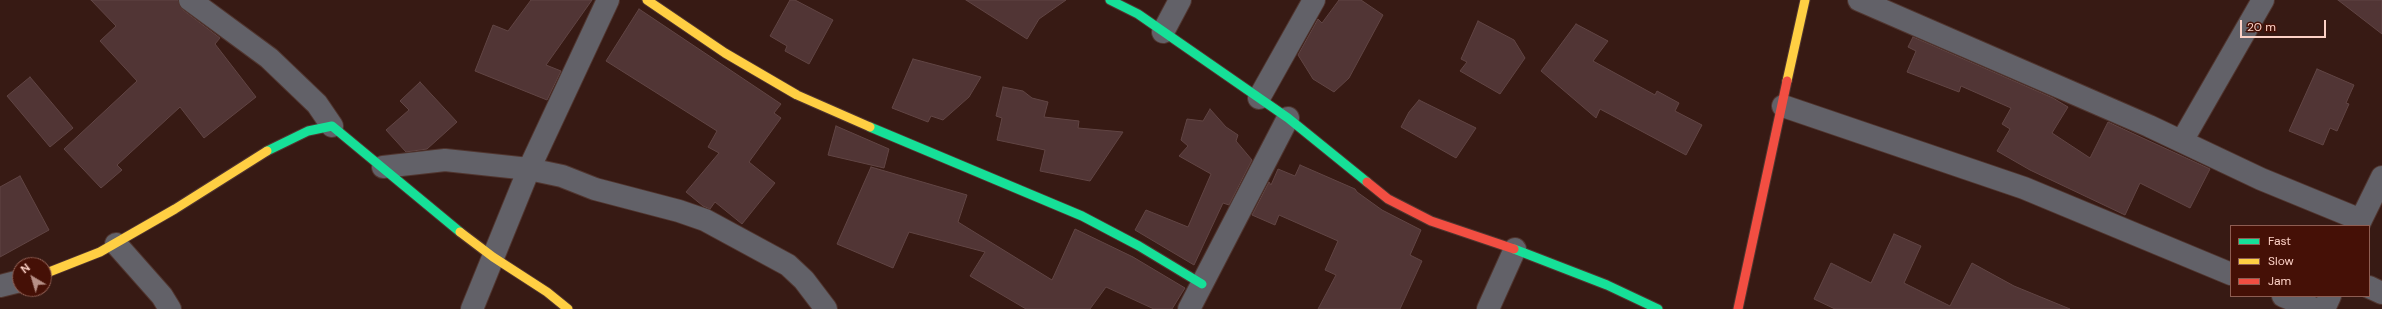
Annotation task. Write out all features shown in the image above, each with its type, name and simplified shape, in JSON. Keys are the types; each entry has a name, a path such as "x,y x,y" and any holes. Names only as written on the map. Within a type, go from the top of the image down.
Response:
{"street":[{"path":"190,0 275,63 317,104 332,126 384,167 406,189 493,257 541,288 568,309"},
{"path":"472,309 529,169 608,0"},
{"path":"647,0 725,53 797,95 1082,216 1139,246 1202,284"},
{"path":"1110,0 1138,14 1288,118 1365,182 1388,199 1431,221 1515,249 1607,285 1658,309"},
{"path":"1163,32 1180,0"},
{"path":"1259,98 1314,0"},
{"path":"1738,309 1806,0"},
{"path":"1859,0 2182,141 2261,179 2360,223 2382,177"},
{"path":"2182,141 2262,0"},
{"path":"1783,106 2024,188 2230,274"},
{"path":"1189,309 1288,118"},
{"path":"52,271 116,244 254,158 308,131 332,126"},
{"path":"384,167 445,160 529,169 562,176 595,189 705,220 788,265 804,280 826,309"},
{"path":"116,244 162,296 170,309"},
{"path":"1488,309 1515,249"},
{"path":"0,286 12,283"},
{"path":"2370,287 2382,293"},
{"path":"2285,297 2315,309"},
{"path":"2324,309 2330,297"}],"building":[{"path":"91,0 178,0 183,10 220,38 215,44 256,97 204,138 180,107 117,165 122,170 101,188 64,149 137,81 100,41 116,26"},
{"path":"531,0 592,0 546,65 561,71 547,100 475,71 493,25 508,31"},
{"path":"790,0 795,0 833,20 809,64 785,51 787,46 770,36"},
{"path":"966,0 1066,0 1039,19 1027,39"},
{"path":"1339,0 1361,0 1383,15 1349,78 1334,92 1313,79 1298,55 1318,19 1322,23"},
{"path":"2338,0 2382,0 2382,34"},
{"path":"639,9 781,104 774,113 781,118 749,162 775,183 742,224 715,202 710,209 703,206 686,192 719,153 708,147 717,131 606,61"},
{"path":"1478,21 1514,40 1525,58 1500,94 1460,71 1467,62 1461,59"},
{"path":"1576,24 1608,41 1593,61 1655,95 1657,91 1679,103 1675,111 1702,125 1686,155 1600,109 1596,118 1541,71"},
{"path":"1913,37 2053,98 2068,107 2052,133 2090,158 2108,122 2210,169 2190,208 2140,183 2125,215 2030,170 1997,151 2010,129 2002,124 2011,108 1961,86 1959,92 1907,72 1916,51 1908,47"},
{"path":"913,59 981,77 969,97 943,120 931,116 928,122 892,108"},
{"path":"2317,69 2354,85 2346,103 2349,104 2337,131 2330,128 2323,145 2289,131"},
{"path":"30,77 73,128 50,147 7,96"},
{"path":"420,82 457,122 427,149 406,152 386,130 409,110 400,101"},
{"path":"1003,87 1023,91 1032,98 1048,102 1044,117 1079,121 1078,128 1123,132 1090,181 1040,171 1045,150 997,140 1002,118 996,116"},
{"path":"1419,100 1476,128 1456,158 1401,127 1409,112"},
{"path":"1210,109 1226,127 1238,135 1236,141 1252,160 1229,205 1223,203 1194,265 1135,230 1146,210 1188,227 1211,174 1179,156 1188,146 1181,140 1187,119 1203,121"},
{"path":"836,126 889,149 884,168 828,155"},
{"path":"1300,165 1355,189 1382,210 1421,230 1410,255 1422,261 1400,309 1318,309 1336,275 1325,270 1338,241 1279,215 1275,225 1252,215 1269,182 1271,185 1278,169 1295,176"},
{"path":"871,167 967,195 958,222 1052,280 1075,229 1133,257 1185,288 1172,309 1154,309 1106,287 1090,309 1026,309 970,276 985,252 909,232 893,268 837,244"},
{"path":"20,176 49,230 0,257 0,187"},
{"path":"1894,234 1921,246 1904,283 1950,306 1972,263 2014,286 2070,309 1835,309 1814,299 1831,263 1871,283"}],"traffic: fast":[{"path":"1110,0 1138,14 1288,118 1367,182"},
{"path":"267,151 308,131 332,126 460,232"},
{"path":"870,127 1082,216 1139,246 1202,284"},
{"path":"1514,249 1607,285 1658,309"}],"traffic: slow":[{"path":"647,0 725,53 797,95 870,127"},
{"path":"1787,81 1805,0"},
{"path":"52,271 100,252 175,209 267,151"},
{"path":"460,232 493,257 547,292 568,309"}],"traffic: jam":[{"path":"1738,309 1787,81"},
{"path":"1367,182 1388,199 1431,221 1514,249"}]}
